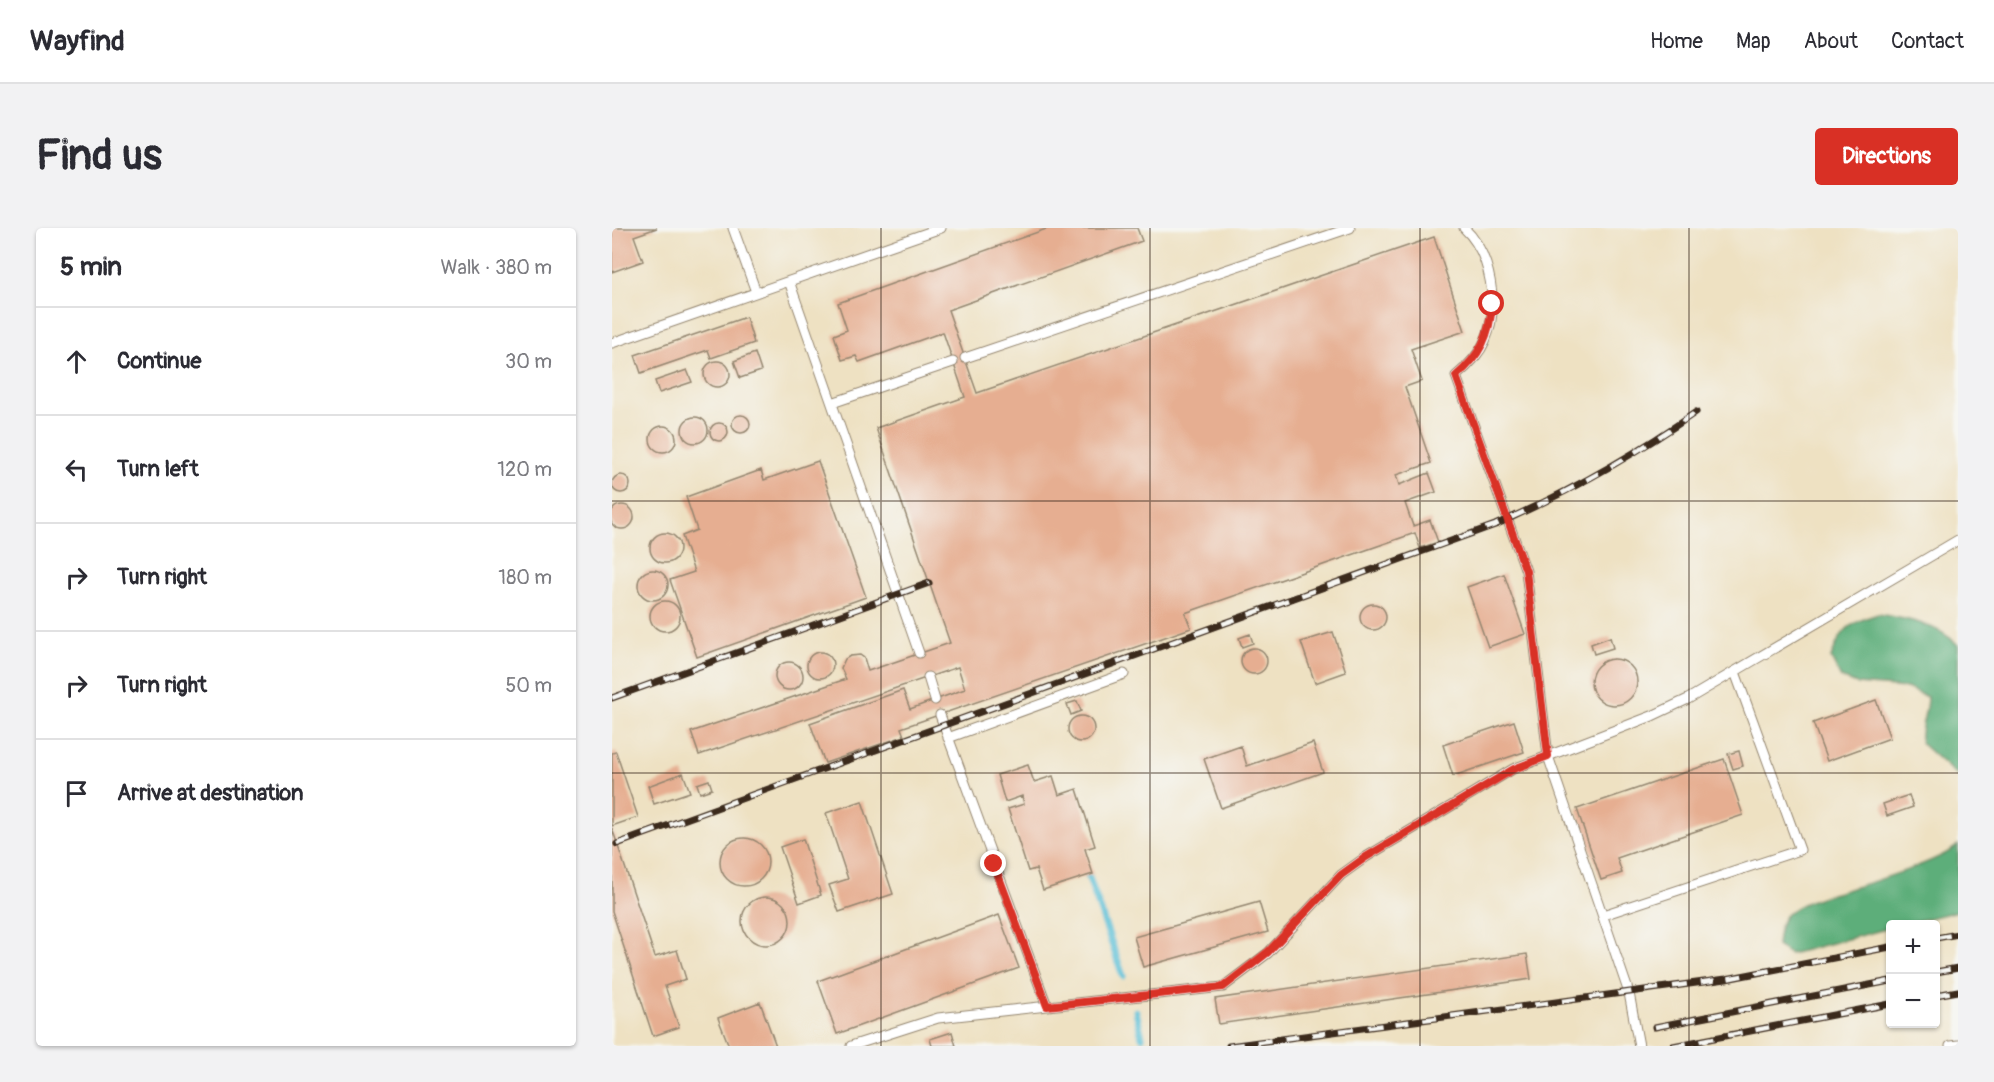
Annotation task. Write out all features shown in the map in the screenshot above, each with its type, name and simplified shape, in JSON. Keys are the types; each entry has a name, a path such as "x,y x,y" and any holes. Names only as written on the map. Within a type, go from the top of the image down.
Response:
{"lane":[{"path":"733,228 756,292"},
{"path":"612,343 941,228"},
{"path":"965,358 1350,228"},
{"path":"1464,228 1481,250 1490,283 1492,304 1486,340 1470,363 1456,376 1526,571 1548,756 1629,993 1639,1046"},
{"path":"789,281 919,653"},
{"path":"832,403 953,362"},
{"path":"851,1046 938,1018 1223,987 1268,952 1341,875 1366,857 1514,769 1652,716 1736,672 1958,540"},
{"path":"1603,915 1800,850 1736,672"},
{"path":"948,738 1124,674"},
{"path":"928,677 935,700"},
{"path":"940,715 1047,1006"},
{"path":"1950,1046 1958,1045"}],"green space":[{"path":"1878,614 1931,627 1958,645 1958,776 1921,743 1927,697 1907,688 1857,684 1841,678 1831,658 1838,640 1847,628"},
{"path":"1958,845 1958,911 1921,920 1886,920 1886,929 1790,954 1777,946 1779,930 1784,918 1798,906 1921,865"}],"building":[{"path":"612,228 657,228 634,236 643,261 612,272"},
{"path":"1049,228 1137,228 1142,241 948,310 977,393 1434,237 1465,331 1411,349 1422,381 1405,387 1431,463 1396,475 1399,485 1429,473 1436,492 1405,503 1413,526 1430,520 1438,542 1420,548 1415,533 1185,613 1191,628 901,728 904,736 825,763 810,723 903,690 910,709 965,689 958,667 699,755 691,732 846,679 841,668 845,659 850,656 860,655 864,658 868,671 950,643 876,428 965,397 943,332 859,362 856,356 842,360 834,335 847,330 838,303"},
{"path":"746,317 754,343 711,358 708,350 641,373 635,355"},
{"path":"755,353 761,371 740,378 734,361"},
{"path":"717,361 726,365 730,374 726,383 717,387 708,383 704,374 708,365"},
{"path":"687,370 692,382 659,393 655,381"},
{"path":"741,415 747,418 750,424 747,430 741,433 735,430 732,424 735,418"},
{"path":"695,417 704,421 708,430 704,439 695,443 686,439 682,430 686,421"},
{"path":"719,423 725,426 728,432 725,438 719,441 713,438 710,432 713,426"},
{"path":"663,426 672,430 676,439 672,448 663,452 654,448 650,439 654,430"},
{"path":"818,461 866,597 697,657 670,580 694,572 682,536 697,530 686,497 761,470 764,480"},
{"path":"621,475 627,478 630,484 627,490 621,493 615,490 612,484 615,478"},
{"path":"622,505 631,508 634,517 631,526 622,529 613,526 610,517 613,508"},
{"path":"665,533 676,537 680,548 676,559 665,563 654,559 650,548 654,537"},
{"path":"653,570 664,574 668,585 664,596 653,600 642,596 638,585 642,574"},
{"path":"1504,574 1525,634 1488,647 1467,587"},
{"path":"665,601 676,605 680,616 676,627 665,631 654,627 650,616 654,605"},
{"path":"1373,604 1382,608 1386,617 1382,626 1373,630 1364,626 1360,617 1364,608"},
{"path":"1333,632 1346,672 1315,683 1301,642"},
{"path":"1250,634 1253,643 1242,647 1239,638"},
{"path":"1610,637 1613,648 1594,654 1591,644"},
{"path":"1254,648 1263,652 1267,661 1263,670 1254,674 1245,670 1241,661 1245,652"},
{"path":"820,652 830,655 833,665 830,675 820,678 810,675 807,665 810,655"},
{"path":"1614,659 1630,666 1637,682 1630,698 1614,705 1598,698 1591,682 1598,666"},
{"path":"789,662 799,666 803,676 799,686 789,690 779,686 775,676 779,666"},
{"path":"1876,700 1890,738 1827,761 1813,723"},
{"path":"1077,701 1081,711 1071,715 1067,704"},
{"path":"1081,716 1090,720 1094,729 1090,738 1081,742 1072,738 1068,729 1072,720"},
{"path":"1514,721 1524,752 1453,776 1443,745"},
{"path":"1313,743 1323,772 1221,808 1204,759 1241,746 1247,766"},
{"path":"1739,751 1743,766 1733,769 1728,754"},
{"path":"616,752 638,817 612,826 612,753"},
{"path":"1724,759 1743,815 1617,858 1622,873 1601,880 1577,809"},
{"path":"1028,765 1034,782 1053,776 1059,795 1077,789 1095,846 1085,849 1093,874 1043,890 1036,869 1028,871 1008,809 1024,804 1022,796 1005,802 997,775"},
{"path":"683,773 690,792 654,804 648,786"},
{"path":"709,780 712,789 700,793 697,784"},
{"path":"1909,795 1913,807 1887,816 1883,804"},
{"path":"862,801 893,894 839,912 829,885 848,879 826,813"},
{"path":"612,828 655,957 677,950 686,979 665,986 679,1027 653,1036 612,911"},
{"path":"739,838 749,838 761,845 768,857 768,867 761,879 749,886 739,886 724,875 720,867 720,857 731,842"},
{"path":"803,839 821,895 799,903 780,847"},
{"path":"761,897 771,897 783,904 790,916 790,926 783,938 771,945 761,945 746,934 742,926 742,916 753,901"},
{"path":"1259,902 1268,932 1143,967 1134,937"},
{"path":"999,915 1019,968 837,1034 818,981"},
{"path":"1527,954 1531,979 1219,1024 1215,999"},
{"path":"760,1002 776,1046 729,1046 718,1018"},
{"path":"952,1032 956,1046 932,1046 930,1039"}],"waterway":[{"path":"1088,875 1123,976"},
{"path":"1136,1011 1142,1037"}],"railway":[{"path":"617,844 1495,525 1598,473 1648,444 1696,412"},
{"path":"612,698 929,583"},
{"path":"1940,937 1958,934"},
{"path":"1229,1046 1726,979 1886,948"},
{"path":"1940,971 1958,968"},
{"path":"1655,1027 1886,982"},
{"path":"1940,994 1958,991"},
{"path":"1673,1046 1886,1005"}],"route":[{"path":"994,864 1047,1006 1223,987 1268,952 1341,875 1366,857 1514,769 1548,756 1526,571 1456,376 1470,363 1486,340 1491,321 1492,304"}]}
